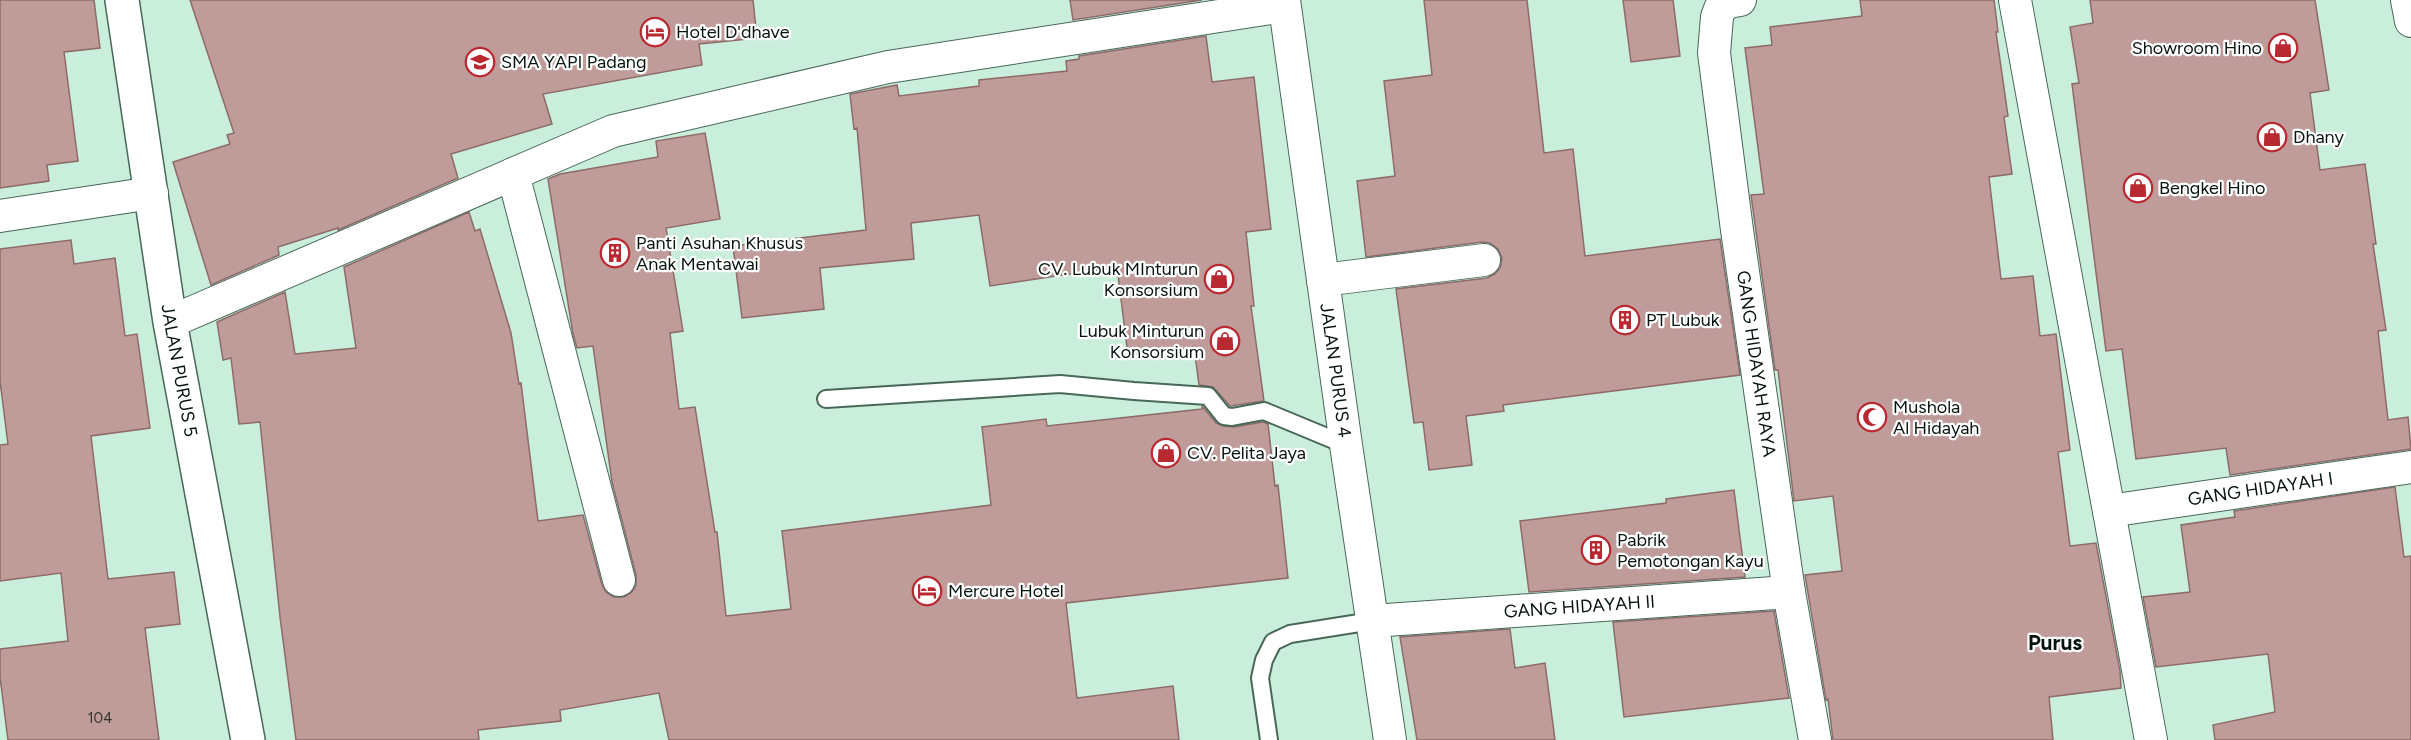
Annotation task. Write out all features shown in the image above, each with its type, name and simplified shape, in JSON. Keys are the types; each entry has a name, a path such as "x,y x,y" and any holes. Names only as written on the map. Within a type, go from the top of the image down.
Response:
{"street":[{"name":"JALAN PURUS 5","path":"122,0 170,322 248,740"},
{"name":"GANG HIDAYAH RAYA","path":"1740,0 1728,2 1720,9 1717,16 1714,53 1789,592 1815,740"},
{"path":"2014,0 2151,740"},
{"path":"2407,0 2411,21"},
{"path":"170,322 613,131 888,67 1284,3"},
{"name":"JALAN PURUS 4","path":"1284,3 1390,740"},
{"path":"513,174 619,580"},
{"path":"0,216 152,193"},
{"path":"1323,280 1484,260"},
{"name":"GANG HIDAYAH I","path":"2109,511 2411,467"},
{"name":"GANG HIDAYAH II","path":"1372,621 1789,592"}],"lane":[{"path":"826,399 1060,384 1208,396 1224,416 1232,417 1264,411 1346,445"},
{"path":"1269,740 1260,678 1264,660 1273,642 1290,634 1372,621"}],"building":[{"path":"0,0 94,0 100,48 64,52 78,161 47,165 49,181 0,188"},
{"path":"190,0 753,0 757,38 699,44 702,65 543,94 552,124 451,154 458,178 338,230 338,228 278,247 279,255 211,285 173,162 230,144 227,135 234,133"},
{"path":"1070,0 1202,0 1073,20"},
{"path":"1424,0 1527,0 1544,153 1573,149 1585,256 1720,239 1740,375 1503,405 1504,411 1466,416 1472,465 1429,470 1423,422 1414,423 1396,289 1487,278 1500,268 1502,258 1498,249 1490,243 1482,242 1366,257 1357,181 1395,176 1384,81 1432,75"},
{"path":"1623,0 1673,0 1680,56 1631,62"},
{"path":"1860,0 1994,0 1998,32 1996,32 2008,116 2004,117 2012,174 1989,177 2001,279 2033,276 2040,336 2056,334 2070,450 2058,452 2070,546 2096,543 2120,671 2121,688 2049,697 2053,740 1833,740 1828,699 1826,700 1805,575 1842,571 1833,496 1794,501 1778,370 1775,370 1751,195 1764,194 1745,48 1772,45 1770,27 1862,16"},
{"path":"2090,0 2315,0 2329,90 2310,93 2320,170 2365,164 2376,244 2373,244 2386,330 2378,331 2388,420 2408,417 2411,449 2230,475 2226,448 2136,459 2122,349 2106,351 2072,84 2079,83 2070,27 2093,23"},
{"path":"1206,36 1212,82 1254,77 1271,229 1246,232 1254,306 1251,306 1264,401 1230,406 1213,387 1199,385 1194,347 1128,355 1117,267 990,286 979,215 911,223 914,259 820,268 824,309 742,318 733,246 866,230 857,128 854,129 850,94 897,85 899,96 979,86 979,80 1067,71 1066,61 1079,59 1079,56"},
{"path":"705,133 720,219 666,228 683,331 670,333 679,409 695,407 715,532 717,532 726,616 791,609 782,531 991,505 982,427 1046,419 1047,426 1202,409 1202,406 1216,423 1223,426 1234,427 1263,422 1268,424 1275,486 1278,485 1288,578 1066,603 1077,698 1173,686 1179,740 669,740 659,693 560,710 561,721 478,730 479,740 296,740 280,617 260,422 239,424 231,358 223,360 217,322 285,292 295,354 356,348 344,267 469,212 475,231 480,229 511,333 519,384 521,383 538,521 583,515 602,585 606,592 614,597 624,597 632,592 636,585 636,575 612,482 593,346 577,348 573,334 548,179 560,174 658,157 656,141"},
{"path":"71,240 74,264 115,258 125,336 137,334 150,428 91,436 108,579 174,572 180,624 145,628 159,740 8,740 0,677 0,649 68,641 61,573 0,581 0,445 8,444 0,381 0,249"},
{"path":"2395,487 2404,557 2411,556 2411,740 2215,740 2213,725 2275,712 2268,654 2156,667 2143,597 2190,592 2181,525 2235,517 2234,511"},
{"name":"Pabrik Pemotongan Kayu","path":"1734,490 1745,577 1529,592 1520,521 1666,503 1666,499"},
{"path":"1774,611 1789,698 1624,717 1613,622"},
{"path":"1510,629 1515,668 1545,663 1555,740 1417,740 1400,637"}],"place":[{"name":"Hotel D'dhave","path":"655,32"},
{"name":"Showroom Hino","path":"2283,48"},
{"name":"SMA YAPI Padang","path":"480,62"},
{"name":"Dhany","path":"2272,137"},
{"name":"Bengkel Hino","path":"2138,188"},
{"name":"Panti Asuhan Khusus Anak Mentawai","path":"615,253"},
{"name":"CV. Lubuk MInturun Konsorsium","path":"1219,279"},
{"name":"PT Lubuk","path":"1625,320"},
{"name":"Lubuk Minturun Konsorsium","path":"1225,341"},
{"name":"Mushola Al Hidayah","path":"1872,417"},
{"name":"CV. Pelita Jaya","path":"1166,453"},
{"name":"Pabrik Pemotongan Kayu","path":"1596,550"},
{"name":"Mercure Hotel","path":"927,591"}],"district":[{"name":"Purus","path":"2055,643"}]}
